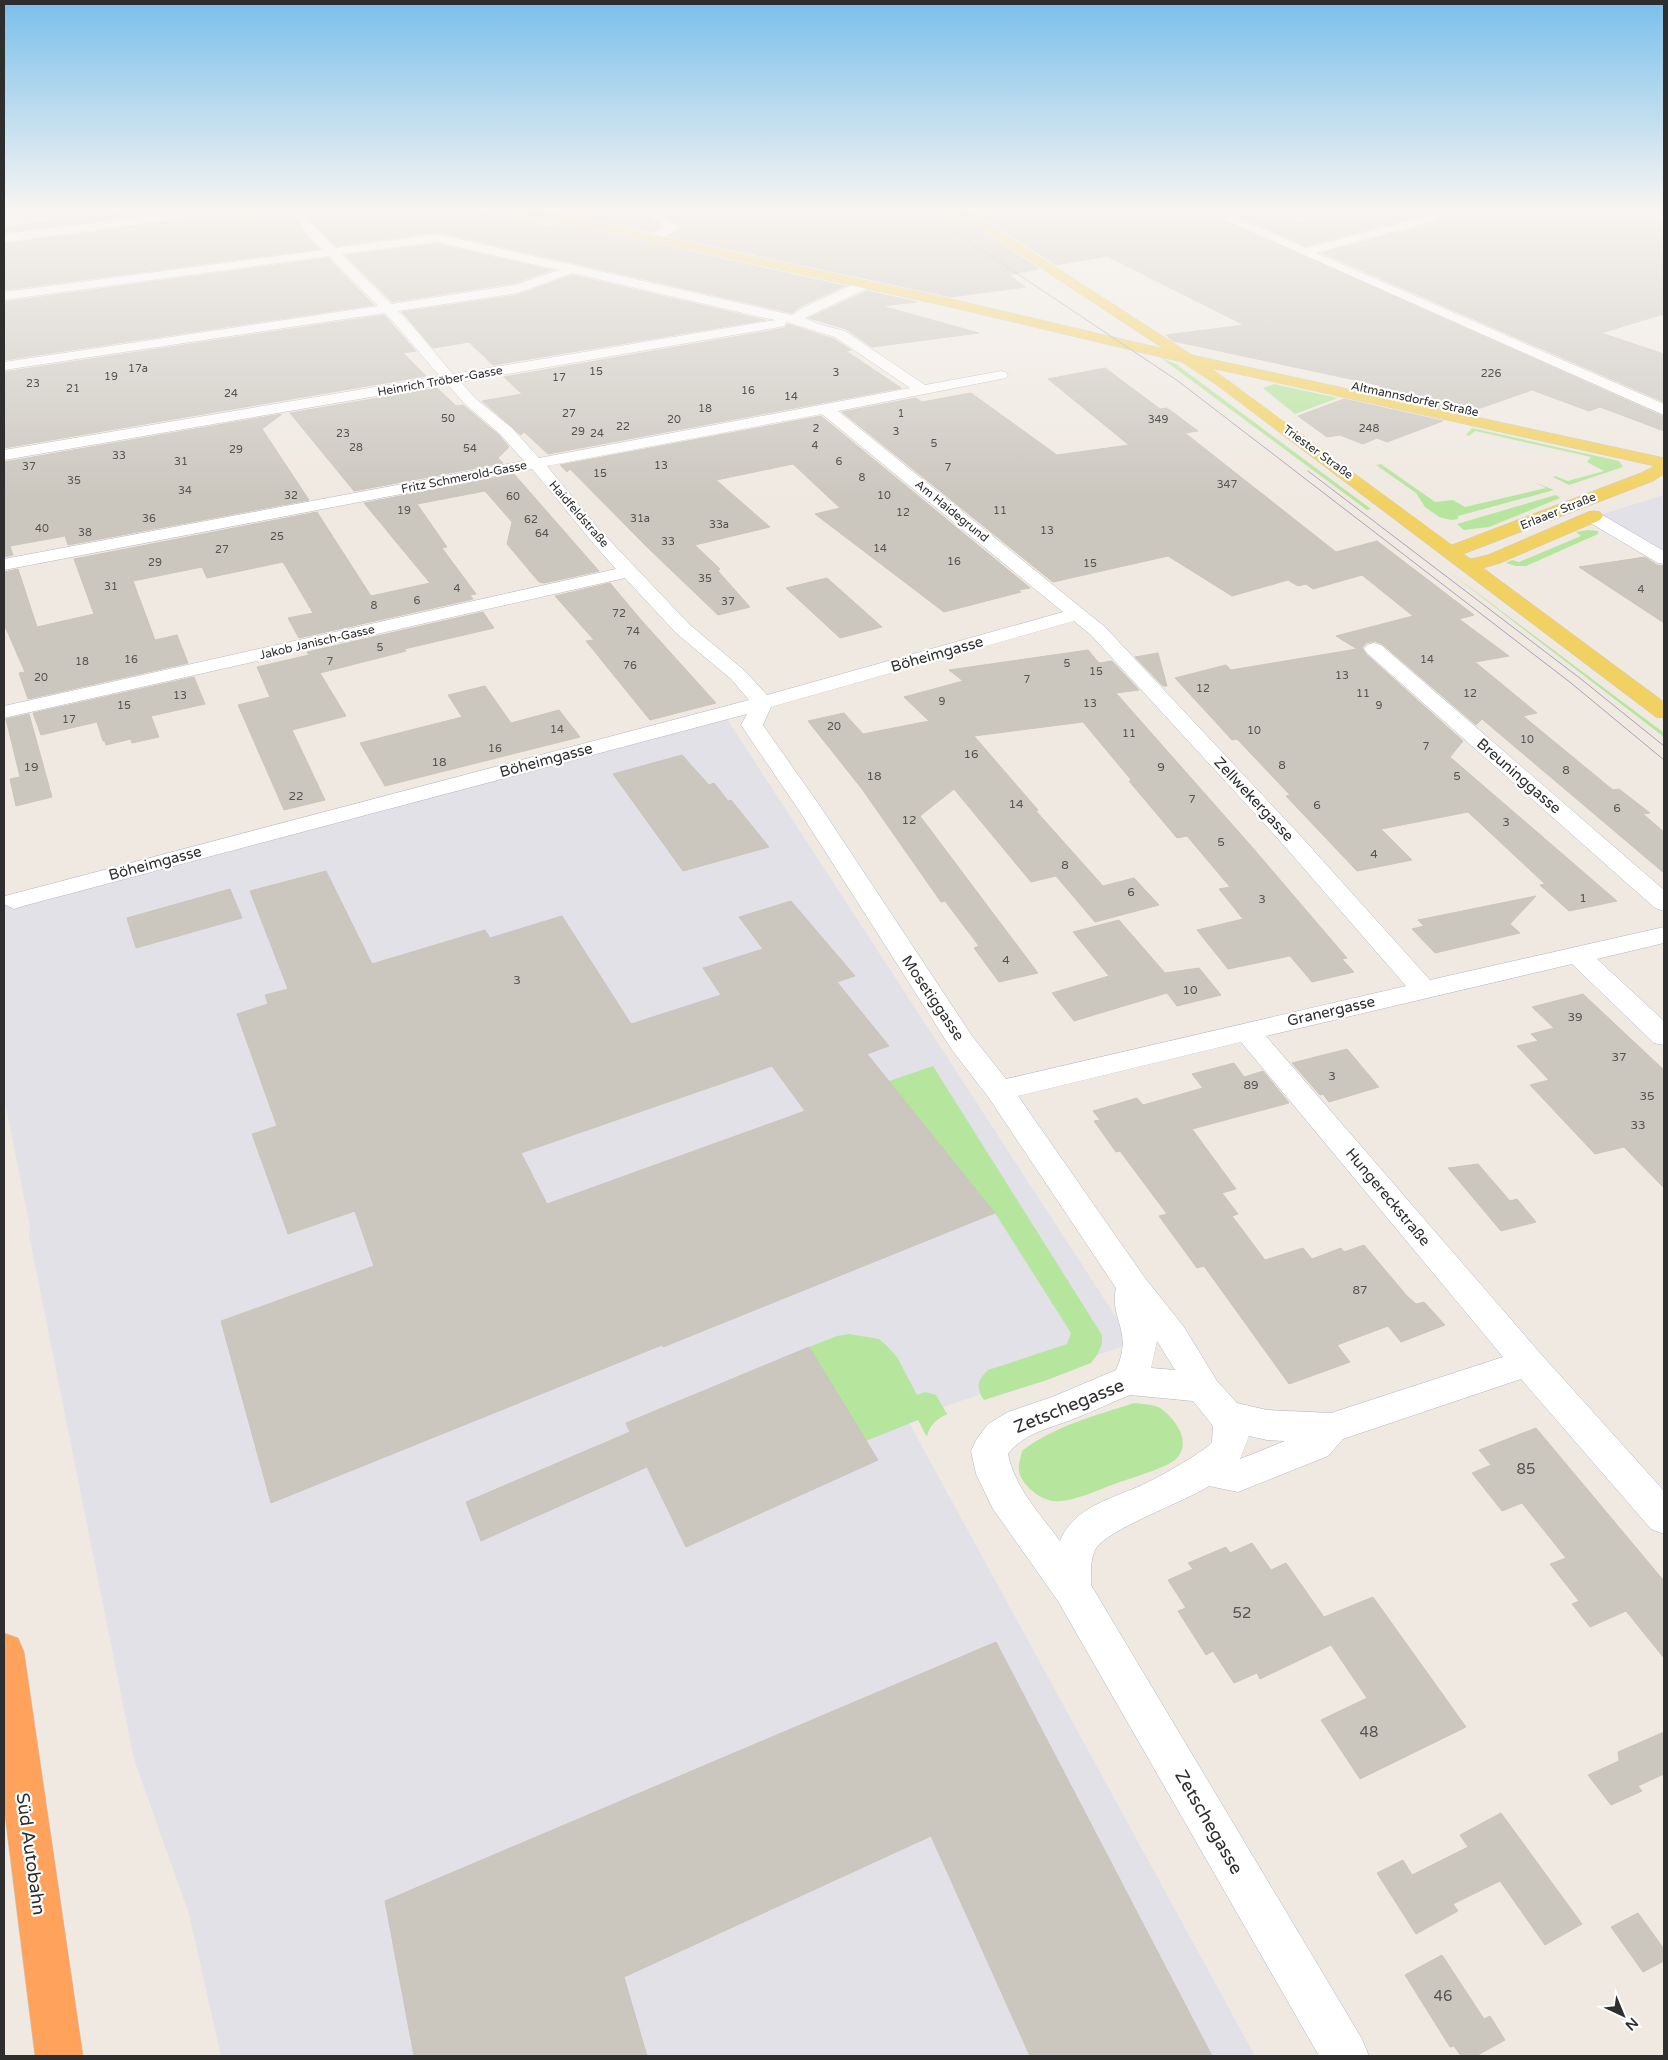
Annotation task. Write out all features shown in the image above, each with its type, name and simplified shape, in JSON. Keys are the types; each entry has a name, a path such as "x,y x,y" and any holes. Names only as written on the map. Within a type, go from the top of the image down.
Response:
{"highway":[{"name":"Süd Autobahn","path":"4,1652 59,2056"}],"main road":[{"name":"Altmannsdorfer Straße","path":"963,306 1282,380 1664,463"},
{"name":"Altmannsdorfer Straße","path":"970,306 1108,331 1371,391 1664,452"},
{"name":"Triester Straße","path":"1108,306 1239,394 1664,712"},
{"path":"1239,394 1260,381 1282,380"},
{"name":"Erlaaer Straße","path":"1451,552 1647,477 1664,468"},
{"name":"Erlaaer Straße","path":"1468,566 1494,559 1601,514"}],"street":[{"name":"Haidfeldstraße","path":"386,306 412,332 427,354 471,402 506,431 561,492 591,530 683,629 738,676 763,703"},
{"path":"4,366 407,306"},
{"path":"731,306 798,320 846,337 924,391"},
{"name":"Heinrich Tröber-Gasse","path":"4,454 798,320 799,315 817,306"},
{"path":"1429,306 1664,410"},
{"name":"Fritz Schmerold-Gasse","path":"4,565 1001,375"},
{"name":"Am Haidegrund","path":"826,409 1078,614"},
{"path":"1601,514 1664,559"},
{"name":"Jakob Janisch-Gasse","path":"4,712 630,571"},
{"name":"Böheimgasse","path":"14,901 763,703 1078,614"},
{"name":"Zellwekergasse","path":"1078,614 1098,631 1289,837 1424,990"},
{"name":"Breuninggasse","path":"1374,650 1664,903"},
{"name":"Mosetiggasse","path":"763,703 752,725 812,812 962,1043 999,1091 1133,1287 1151,1306 1216,1403"},
{"name":"Granergasse","path":"999,1091 1247,1030 1664,935"},
{"path":"1578,955 1664,1036"},
{"name":"Hungereckstraße","path":"1247,1030 1528,1363 1664,1517"},
{"path":"1128,1380 1138,1360 1140,1336 1130,1298 1133,1287"},
{"path":"1216,1403 1267,1425 1331,1428 1528,1363"},
{"name":"Zetschegasse","path":"1216,1403 1187,1385 1128,1380 1063,1408 1020,1423 1001,1435 989,1452 994,1474 1006,1497 1072,1588 1345,2056"},
{"path":"1072,1588 1074,1551 1080,1539 1094,1526 1112,1515 1162,1493 1206,1468 1224,1455 1230,1443 1232,1431 1230,1420 1216,1403"},
{"path":"1206,1468 1238,1476 1315,1445 1331,1428"}],"shaded area":[{"path":"1664,495 1664,559 1593,517"},
{"path":"723,713 1133,1343 907,1419 1255,2056 221,2056 189,1914 134,1759 29,1235 30,1227 4,1097 4,903"}],"green space":[{"path":"1161,358 1176,364 1371,509 1367,510"},
{"path":"1274,384 1338,398 1295,414 1263,388"},
{"path":"1472,428 1619,461 1623,467 1569,485 1553,477 1568,481 1604,471 1587,462 1591,457 1475,431 1469,436 1466,435"},
{"path":"1381,464 1435,502 1453,500 1465,507 1546,488 1534,482 1554,490 1458,516 1458,519 1451,520 1439,517 1425,507 1416,493 1376,465"},
{"path":"1556,495 1560,498 1489,527 1464,530 1457,524"},
{"path":"1598,531 1598,534 1526,566 1506,563 1512,560 1519,562 1581,536 1576,532"},
{"path":"1444,568 1664,733 1664,737"},
{"path":"933,1066 1102,1335 1102,1344 1091,1363 1047,1380 984,1400 979,1391 979,1384 988,1370 1067,1344 1071,1333 995,1213 889,1081"},
{"path":"849,1334 879,1339 897,1357 917,1395 925,1392 936,1395 947,1414 934,1423 927,1437 918,1420 866,1441 809,1347 837,1336"},
{"path":"1134,1403 1160,1408 1176,1424 1180,1431 1183,1446 1181,1453 1172,1462 1150,1472 1069,1500 1054,1501 1043,1498 1023,1481 1019,1468 1022,1451 1034,1442 1075,1422"}],"building":[{"path":"4,306 366,306 4,360"},
{"path":"442,306 706,306 765,320 493,365 469,342 433,348 402,312"},
{"path":"762,306 801,306 792,313"},
{"path":"834,306 882,306 979,333 872,347 846,329 809,318"},
{"path":"1207,306 1416,306 1664,417 1664,431 1600,407 1589,411 1532,390 1466,413 1367,391 1383,386 1173,341 1166,335 1244,325"},
{"path":"1444,306 1664,306 1664,314 1601,333 1664,354 1664,402"},
{"path":"384,315 416,351 403,353 426,376 4,448 4,372"},
{"path":"787,324 834,339 851,350 846,351 901,388 548,454 524,432 521,435 482,401 522,394 504,377 780,329 785,328"},
{"path":"1105,368 1160,409 1167,408 1198,431 1185,433 1336,552 1377,541 1474,615 1459,619 1509,656 1475,662 1537,713 1523,716 1613,790 1619,789 1650,813 1643,814 1664,832 1664,873 1482,719 1476,725 1382,644 1375,641 1366,643 1362,648 1366,654 1463,741 1450,757 1617,901 1569,911 1540,885 1545,884 1468,812 1381,829 1412,860 1357,871 1286,796 1290,795 1237,739 1232,740 1175,678 1226,665 1231,670 1357,649 1336,636 1413,616 1362,575 1313,589 1306,584 1298,586 1288,580 1232,596 1168,556 1053,582 842,412 916,398 922,402 971,393 1057,455 1129,445 1048,379"},
{"path":"437,388 456,406 463,405 499,435 509,447 498,458 503,463 354,491 290,413"},
{"path":"1344,399 1443,421 1387,442 1377,438 1363,444 1340,435 1327,437 1298,416"},
{"path":"282,414 262,429 309,500 68,545 65,536 10,546 13,555 4,557 4,462"},
{"path":"821,416 1030,588 944,612 815,514 840,508 793,464 716,480 770,527 695,545 720,569 718,571 750,607 718,615 570,469 567,472 560,465"},
{"path":"514,474 599,571 544,583 539,582 507,544 512,522 485,491 417,504 447,547 442,548 476,594 470,595 473,599 299,638 288,618 313,613 283,562 207,578 202,567 133,581 155,640 177,635 188,663 28,699 19,673 25,672 4,624 4,572 18,569 37,627 94,614 74,559 317,512 371,596 430,583 364,503"},
{"path":"1645,557 1657,565 1664,566 1664,623 1579,567"},
{"path":"827,578 882,627 840,638 786,588"},
{"path":"610,583 716,703 650,720 586,641 594,640 555,596"},
{"path":"483,612 494,628 404,649 406,651 320,673 346,716 292,730 325,800 284,810 238,705 270,697 257,667 309,655 307,652"},
{"path":"1088,650 1099,663 1112,661 1139,690 1116,693 1347,958 1342,959 1354,972 1312,982 1290,956 1228,969 1197,930 1243,919 1219,889 1230,887 1187,836 1177,838 1083,722 974,736 1038,810 1036,811 1103,886 1134,878 1159,905 1095,922 1056,876 1031,882 954,789 920,816 1038,973 999,982 974,948 979,946 945,901 941,902 862,789 808,721 844,713 863,734 929,721 904,697 963,681 949,670"},
{"path":"1158,653 1167,686 1163,686 1135,657"},
{"path":"194,677 205,704 151,716 159,737 132,743 131,739 106,745 97,722 41,735 33,713"},
{"path":"485,686 511,723 559,710 580,737 385,786 360,743 462,717 448,695"},
{"path":"29,714 52,797 16,806 10,779 20,777 6,719"},
{"path":"682,755 709,785 714,783 728,801 731,800 769,847 683,871 613,774"},
{"path":"326,871 372,964 485,930 490,938 562,916 631,1024 721,995 703,968 763,949 739,917 791,901 855,976 837,982 889,1046 867,1054 995,1213 271,1503 221,1321 374,1266 355,1211 288,1234 252,1134 277,1126 237,1014 268,1004 265,995 288,989 250,891","holes":["772,1066 805,1111 547,1204 521,1153"]},
{"path":"230,889 242,918 136,948 127,918"},
{"path":"1536,896 1510,924 1520,933 1435,953 1412,929 1424,926 1418,920"},
{"path":"1119,920 1165,973 1199,968 1221,995 1177,1006 1167,993 1074,1021 1052,993 1109,976 1073,932"},
{"path":"1583,994 1664,1070 1664,1188 1624,1147 1595,1154 1530,1085 1549,1080 1517,1046 1538,1041 1531,1034 1554,1028 1532,1007"},
{"path":"1347,1049 1379,1087 1329,1102 1323,1094 1320,1095 1292,1063"},
{"path":"1234,1063 1244,1077 1263,1071 1289,1103 1192,1129 1236,1189 1222,1193 1238,1214 1232,1216 1265,1260 1303,1248 1312,1259 1341,1248 1344,1252 1364,1245 1407,1296 1416,1304 1424,1302 1445,1325 1401,1342 1388,1326 1337,1345 1350,1362 1289,1384 1204,1266 1197,1268 1159,1216 1167,1214 1120,1151 1116,1152 1094,1121 1100,1120 1093,1111 1137,1098 1143,1105 1203,1088 1192,1074"},
{"path":"1478,1164 1510,1201 1517,1199 1536,1222 1501,1231 1448,1168"},
{"path":"809,1347 878,1460 686,1547 647,1467 481,1541 466,1502 630,1432 626,1423"},
{"path":"1536,1428 1664,1581 1664,1658 1626,1611 1590,1627 1572,1604 1579,1601 1550,1564 1566,1558 1522,1503 1502,1511 1472,1473 1491,1465 1479,1450"},
{"path":"1252,1543 1271,1570 1286,1563 1324,1617 1373,1597 1466,1727 1360,1779 1321,1720 1367,1698 1331,1645 1260,1679 1257,1673 1234,1683 1213,1651 1206,1655 1178,1611 1186,1608 1168,1580 1193,1569 1188,1563 1226,1547 1230,1553"},
{"path":"996,1642 1212,2056 1030,2056 931,1836 624,1977 647,2056 414,2056 385,1901"},
{"path":"1664,1732 1664,1774 1638,1786 1642,1791 1611,1805 1588,1775 1619,1761 1618,1752"},
{"path":"1501,1813 1582,1924 1545,1945 1500,1881 1453,1904 1458,1911 1416,1934 1377,1873 1403,1860 1412,1875 1468,1847 1460,1835"},
{"path":"1638,1913 1664,1949 1664,1961 1643,1972 1611,1927"},
{"path":"1442,1955 1484,2019 1490,2016 1505,2040 1476,2056 1461,2056 1454,2046 1450,2047 1405,1975"}],"tram line":[{"path":"1066,306 1178,381 1571,683 1664,760"},
{"path":"1308,471 1581,679 1664,746"}]}
